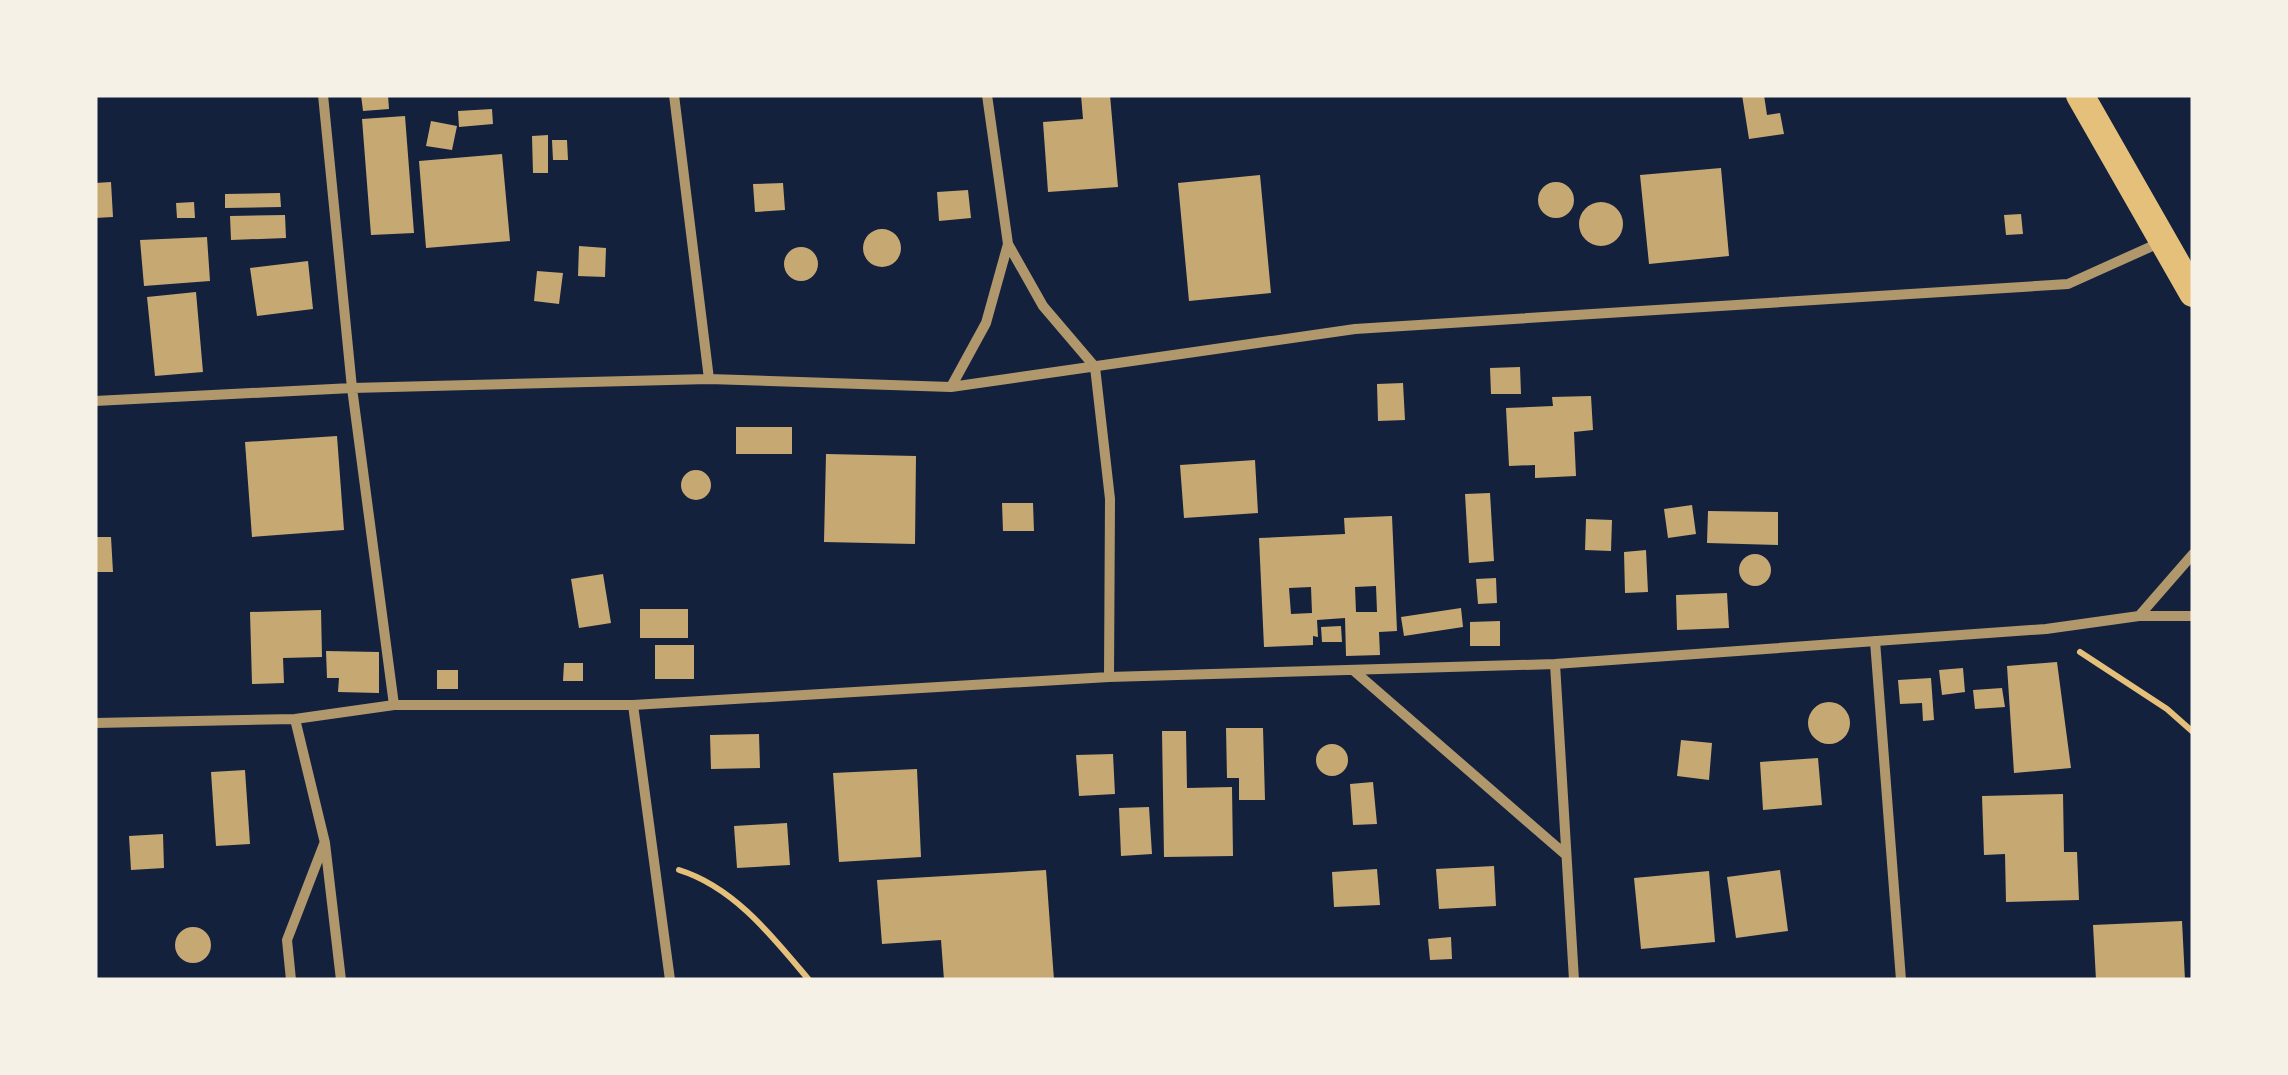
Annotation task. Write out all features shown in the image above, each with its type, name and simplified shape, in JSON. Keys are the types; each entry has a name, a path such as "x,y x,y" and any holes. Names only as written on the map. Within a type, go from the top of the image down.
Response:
{"highway":[{"path":"2080,95 2193,293"}],"street":[{"path":"323,95 352,388 394,704"},
{"path":"674,95 710,379"},
{"path":"987,95 1008,244 1043,306 1095,368 1110,498 1109,677"},
{"path":"95,401 352,388 710,379 952,386 1355,329 2068,284 2164,241"},
{"path":"952,386 986,323 1008,244"},
{"path":"2139,616 2193,554"},
{"path":"95,723 295,719 394,704 632,706 1109,677 1555,664 2046,629 2139,616 2193,616"},
{"path":"1875,641 1901,980"},
{"path":"1555,664 1574,980"},
{"path":"1352,670 1566,855"},
{"path":"632,706 670,980"},
{"path":"295,719 324,843 341,980"},
{"path":"291,980 287,940 324,843"}],"path":[{"path":"2046,629 2167,709 2193,732"},
{"path":"654,862 703,878 764,926 809,980"}],"building":[{"path":"361,95 388,95 389,109 363,111"},
{"path":"1081,95 1110,95 1118,187 1048,192 1043,122 1083,119"},
{"path":"1742,95 1764,95 1767,115 1780,113 1784,134 1749,139"},
{"path":"492,109 493,124 459,127 458,111"},
{"path":"405,116 414,233 371,235 362,119"},
{"path":"431,121 457,126 452,150 426,146"},
{"path":"548,135 548,173 533,173 532,136"},
{"path":"552,140 567,140 568,160 553,160"},
{"path":"502,154 510,241 426,248 419,161"},
{"path":"1721,168 1729,256 1649,264 1640,175"},
{"path":"1260,175 1271,293 1189,301 1178,183"},
{"path":"111,182 113,217 95,218 95,183"},
{"path":"1556,182 1569,187 1574,200 1569,213 1556,218 1543,213 1538,200 1543,187"},
{"path":"783,183 785,210 755,212 753,184"},
{"path":"968,190 971,218 939,221 937,192"},
{"path":"280,193 281,207 225,208 225,194"},
{"path":"194,202 195,218 177,218 176,203"},
{"path":"1601,202 1617,208 1623,224 1617,240 1601,246 1585,240 1579,224 1585,208"},
{"path":"2021,214 2023,234 2006,235 2004,215"},
{"path":"285,215 286,238 231,240 230,216"},
{"path":"882,229 896,234 901,248 896,262 882,267 868,262 863,248 868,234"},
{"path":"207,237 210,281 144,286 140,240"},
{"path":"579,246 606,248 605,277 578,276"},
{"path":"801,247 813,252 818,264 813,276 801,281 789,276 784,264 789,252"},
{"path":"308,261 313,309 257,316 250,268"},
{"path":"537,271 563,273 559,304 534,301"},
{"path":"196,292 203,372 155,376 147,297"},
{"path":"1520,367 1521,394 1491,394 1490,368"},
{"path":"1403,383 1405,420 1378,421 1377,384"},
{"path":"1591,396 1593,430 1574,432 1576,476 1535,478 1535,465 1509,466 1506,408 1553,406 1552,397"},
{"path":"736,427 792,427 792,454 736,454"},
{"path":"337,436 344,530 252,537 245,442"},
{"path":"826,454 916,456 915,544 824,542"},
{"path":"1255,460 1258,513 1184,518 1180,465"},
{"path":"696,470 707,474 711,485 707,496 696,500 685,496 681,485 685,474"},
{"path":"1490,493 1494,561 1469,563 1465,494"},
{"path":"1002,503 1033,503 1034,531 1003,531"},
{"path":"1692,505 1696,534 1668,538 1664,509"},
{"path":"1708,511 1778,512 1778,545 1707,543"},
{"path":"1392,516 1397,631 1379,632 1380,655 1346,656 1345,618 1317,620 1318,637 1313,636 1313,645 1264,647 1259,538 1345,534 1344,518","holes":["1376,586 1377,612 1356,612 1355,587","1311,587 1312,613 1291,614 1289,588"]},
{"path":"1586,519 1612,520 1611,551 1585,550"},
{"path":"95,537 111,537 113,572 95,572"},
{"path":"1646,550 1648,592 1625,593 1624,552"},
{"path":"1755,554 1766,559 1771,570 1766,581 1755,586 1744,581 1739,570 1744,559"},
{"path":"603,574 611,623 579,628 571,579"},
{"path":"1496,578 1497,603 1478,604 1476,579"},
{"path":"1727,593 1729,628 1677,630 1676,595"},
{"path":"1461,608 1463,627 1404,636 1401,617"},
{"path":"640,609 688,609 688,638 640,638"},
{"path":"321,610 322,657 283,658 284,683 252,684 250,612"},
{"path":"1500,621 1500,646 1470,646 1470,622"},
{"path":"1341,626 1342,642 1322,642 1321,627"},
{"path":"655,645 694,645 694,679 655,679"},
{"path":"326,651 379,652 379,693 338,692 339,678 327,678"},
{"path":"2057,662 2071,768 2014,773 2007,666"},
{"path":"564,663 583,663 583,681 563,681"},
{"path":"1963,668 1965,692 1942,695 1939,670"},
{"path":"437,670 458,670 458,689 437,689"},
{"path":"1931,678 1934,720 1923,721 1922,703 1900,704 1898,680"},
{"path":"2002,688 2005,707 1975,709 1973,690"},
{"path":"1829,702 1844,708 1850,723 1844,738 1829,744 1814,738 1808,723 1814,708"},
{"path":"1226,728 1263,728 1265,800 1239,800 1239,778 1227,778"},
{"path":"1162,731 1186,731 1187,788 1232,787 1233,856 1164,857"},
{"path":"759,734 760,768 711,769 710,735"},
{"path":"1681,740 1712,743 1709,780 1677,776"},
{"path":"1332,744 1343,749 1348,760 1343,771 1332,776 1321,771 1316,760 1321,749"},
{"path":"1113,754 1115,794 1079,796 1076,755"},
{"path":"1818,758 1822,805 1763,810 1760,762"},
{"path":"917,769 921,857 839,862 833,773"},
{"path":"245,770 250,844 216,846 211,772"},
{"path":"1373,782 1377,824 1353,825 1350,784"},
{"path":"2063,794 2064,852 2077,852 2079,900 2006,902 2005,854 1984,855 1982,796"},
{"path":"1149,807 1152,854 1121,856 1119,808"},
{"path":"787,823 790,865 737,868 734,826"},
{"path":"163,834 164,868 131,870 129,836"},
{"path":"1494,866 1496,906 1439,909 1436,869"},
{"path":"1377,869 1380,905 1334,907 1332,872"},
{"path":"1046,870 1054,980 944,980 941,940 882,944 877,880"},
{"path":"1780,870 1788,931 1736,938 1727,877"},
{"path":"1709,871 1715,942 1641,949 1634,878"},
{"path":"2182,921 2185,980 2096,980 2093,925"},
{"path":"193,927 206,932 211,945 206,958 193,963 180,958 175,945 180,932"},
{"path":"1451,937 1452,959 1430,960 1428,939"}]}
